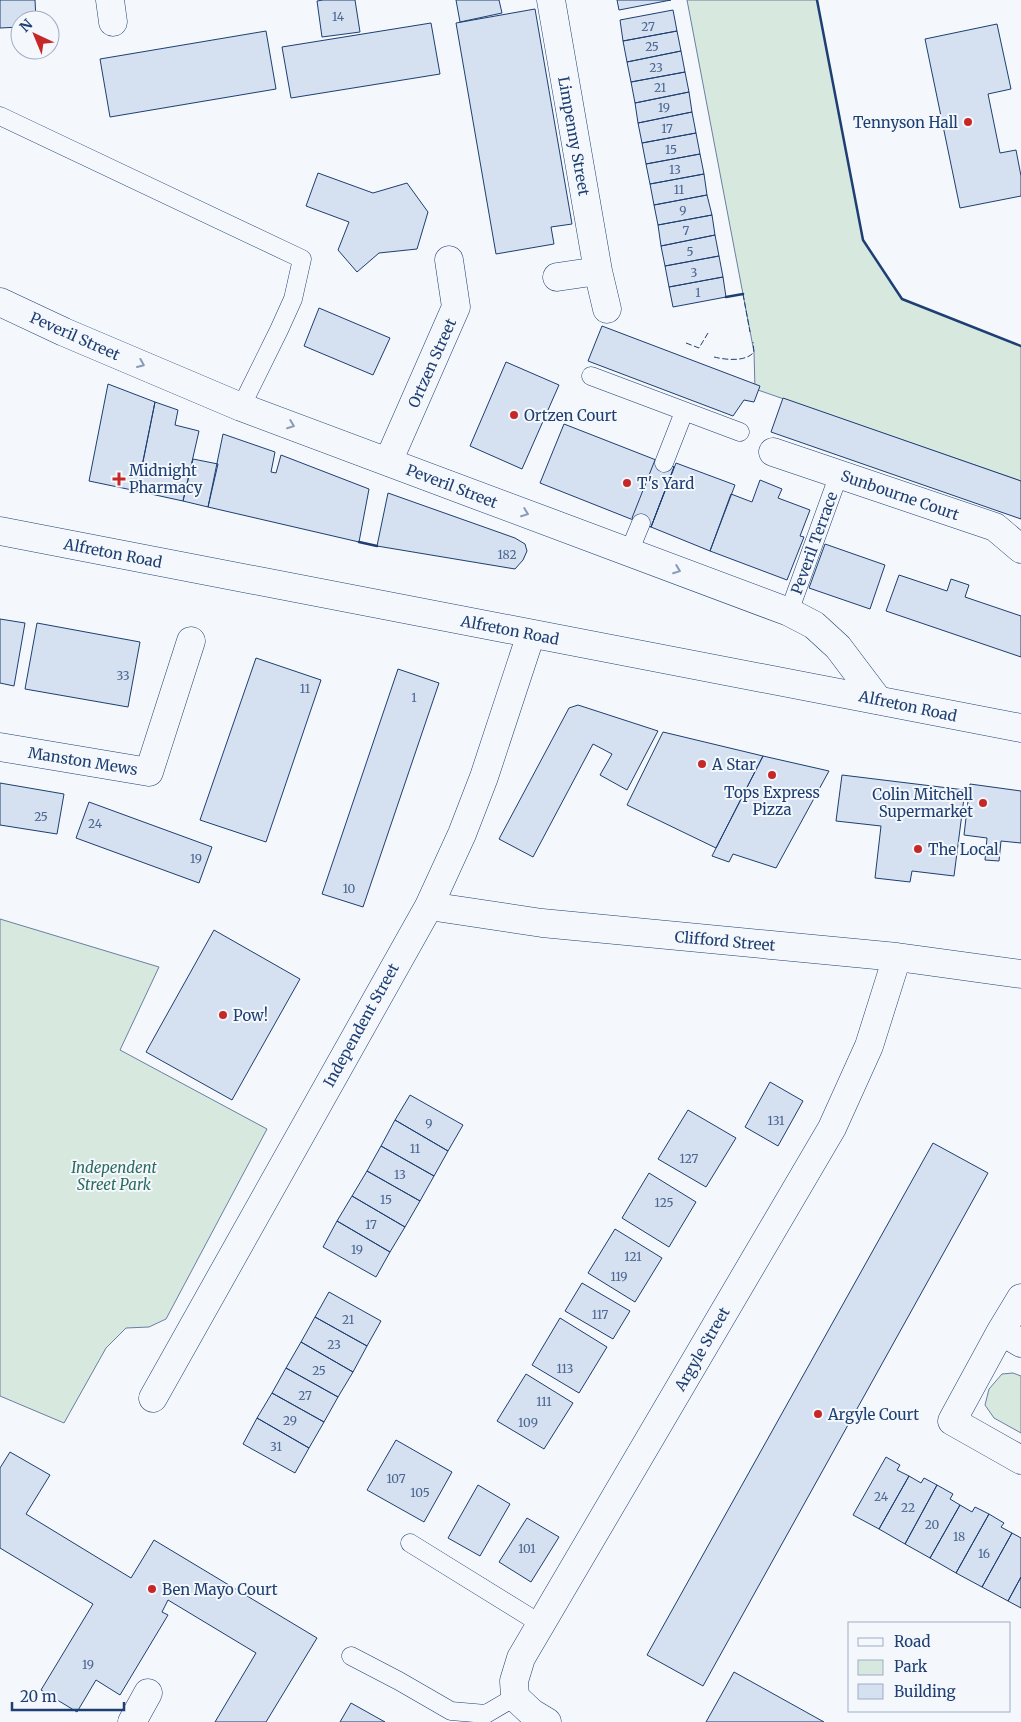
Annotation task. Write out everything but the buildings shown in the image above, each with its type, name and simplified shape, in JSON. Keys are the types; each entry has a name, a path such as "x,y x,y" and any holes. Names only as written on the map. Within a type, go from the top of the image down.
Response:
{"street":[{"name":"Limpenny Street","path":"551,0 598,271 607,310"},
{"name":"Ortzen Street","path":"388,462 456,307 449,260"},
{"path":"557,277 598,271"},
{"name":"Peveril Street","path":"0,302 64,332 241,407 789,612 814,625 838,648 878,700"},
{"name":"Sunbourne Court","path":"773,452 995,527 1021,549"},
{"name":"Alfreton Road","path":"0,531 227,576 392,605 531,634 1021,728"},
{"name":"Independent Street","path":"153,1398 429,906 465,826 484,777 531,634"},
{"name":"Manston Mews","path":"0,747 149,772 190,641"},
{"name":"Clifford Street","path":"429,906 542,924 897,957 1021,974"},
{"name":"Argyle Street","path":"515,1697 514,1681 521,1658 832,1128 869,1046 897,957"},
{"path":"1021,1298 1011,1337 952,1420 1021,1460"},
{"path":"132,1722 148,1693"},
{"path":"515,1697 532,1714 546,1722"}],"lane":[{"path":"0,116 302,259 293,299 280,330 241,407"},
{"path":"591,376 740,432"},
{"path":"664,462 684,412"},
{"name":"Peveril Terrace","path":"789,612 839,474"},
{"path":"629,552 641,522"},
{"path":"410,1543 541,1624"},
{"path":"351,1656 399,1681 451,1712 486,1714 515,1697"}],"green space":[{"path":"687,0 817,0 863,240 902,299 1021,346 1021,481 755,389 754,352"},
{"name":"Independent Street Park","path":"0,919 159,967 120,1050 267,1129 166,1319 149,1327 126,1328 106,1348 64,1423 0,1396"},
{"path":"1013,1373 1021,1376 1021,1433 994,1418 985,1405 989,1389 1002,1374"}],"fence":[{"path":"743,294 750,332"},
{"path":"686,343 699,348 708,333"},
{"path":"714,357 741,359 754,352 753,342"}],"wall":[{"path":"817,0 863,240 902,299 1021,346"},
{"path":"726,297 743,294"},
{"path":"359,542 377,546"}],"place":[{"name":"Tennyson Hall","path":"968,122"},
{"name":"Ortzen Court","path":"514,415"},
{"name":"Midnight Pharmacy","path":"119,479"},
{"name":"T's Yard","path":"627,483"},
{"name":"A Star","path":"702,764"},
{"name":"Tops Express Pizza","path":"772,775"},
{"name":"Colin Mitchell Supermarket","path":"983,803"},
{"name":"The Local","path":"918,849"},
{"name":"Pow!","path":"223,1015"},
{"name":"Argyle Court","path":"818,1414"},
{"name":"Ben Mayo Court","path":"152,1589"}]}
